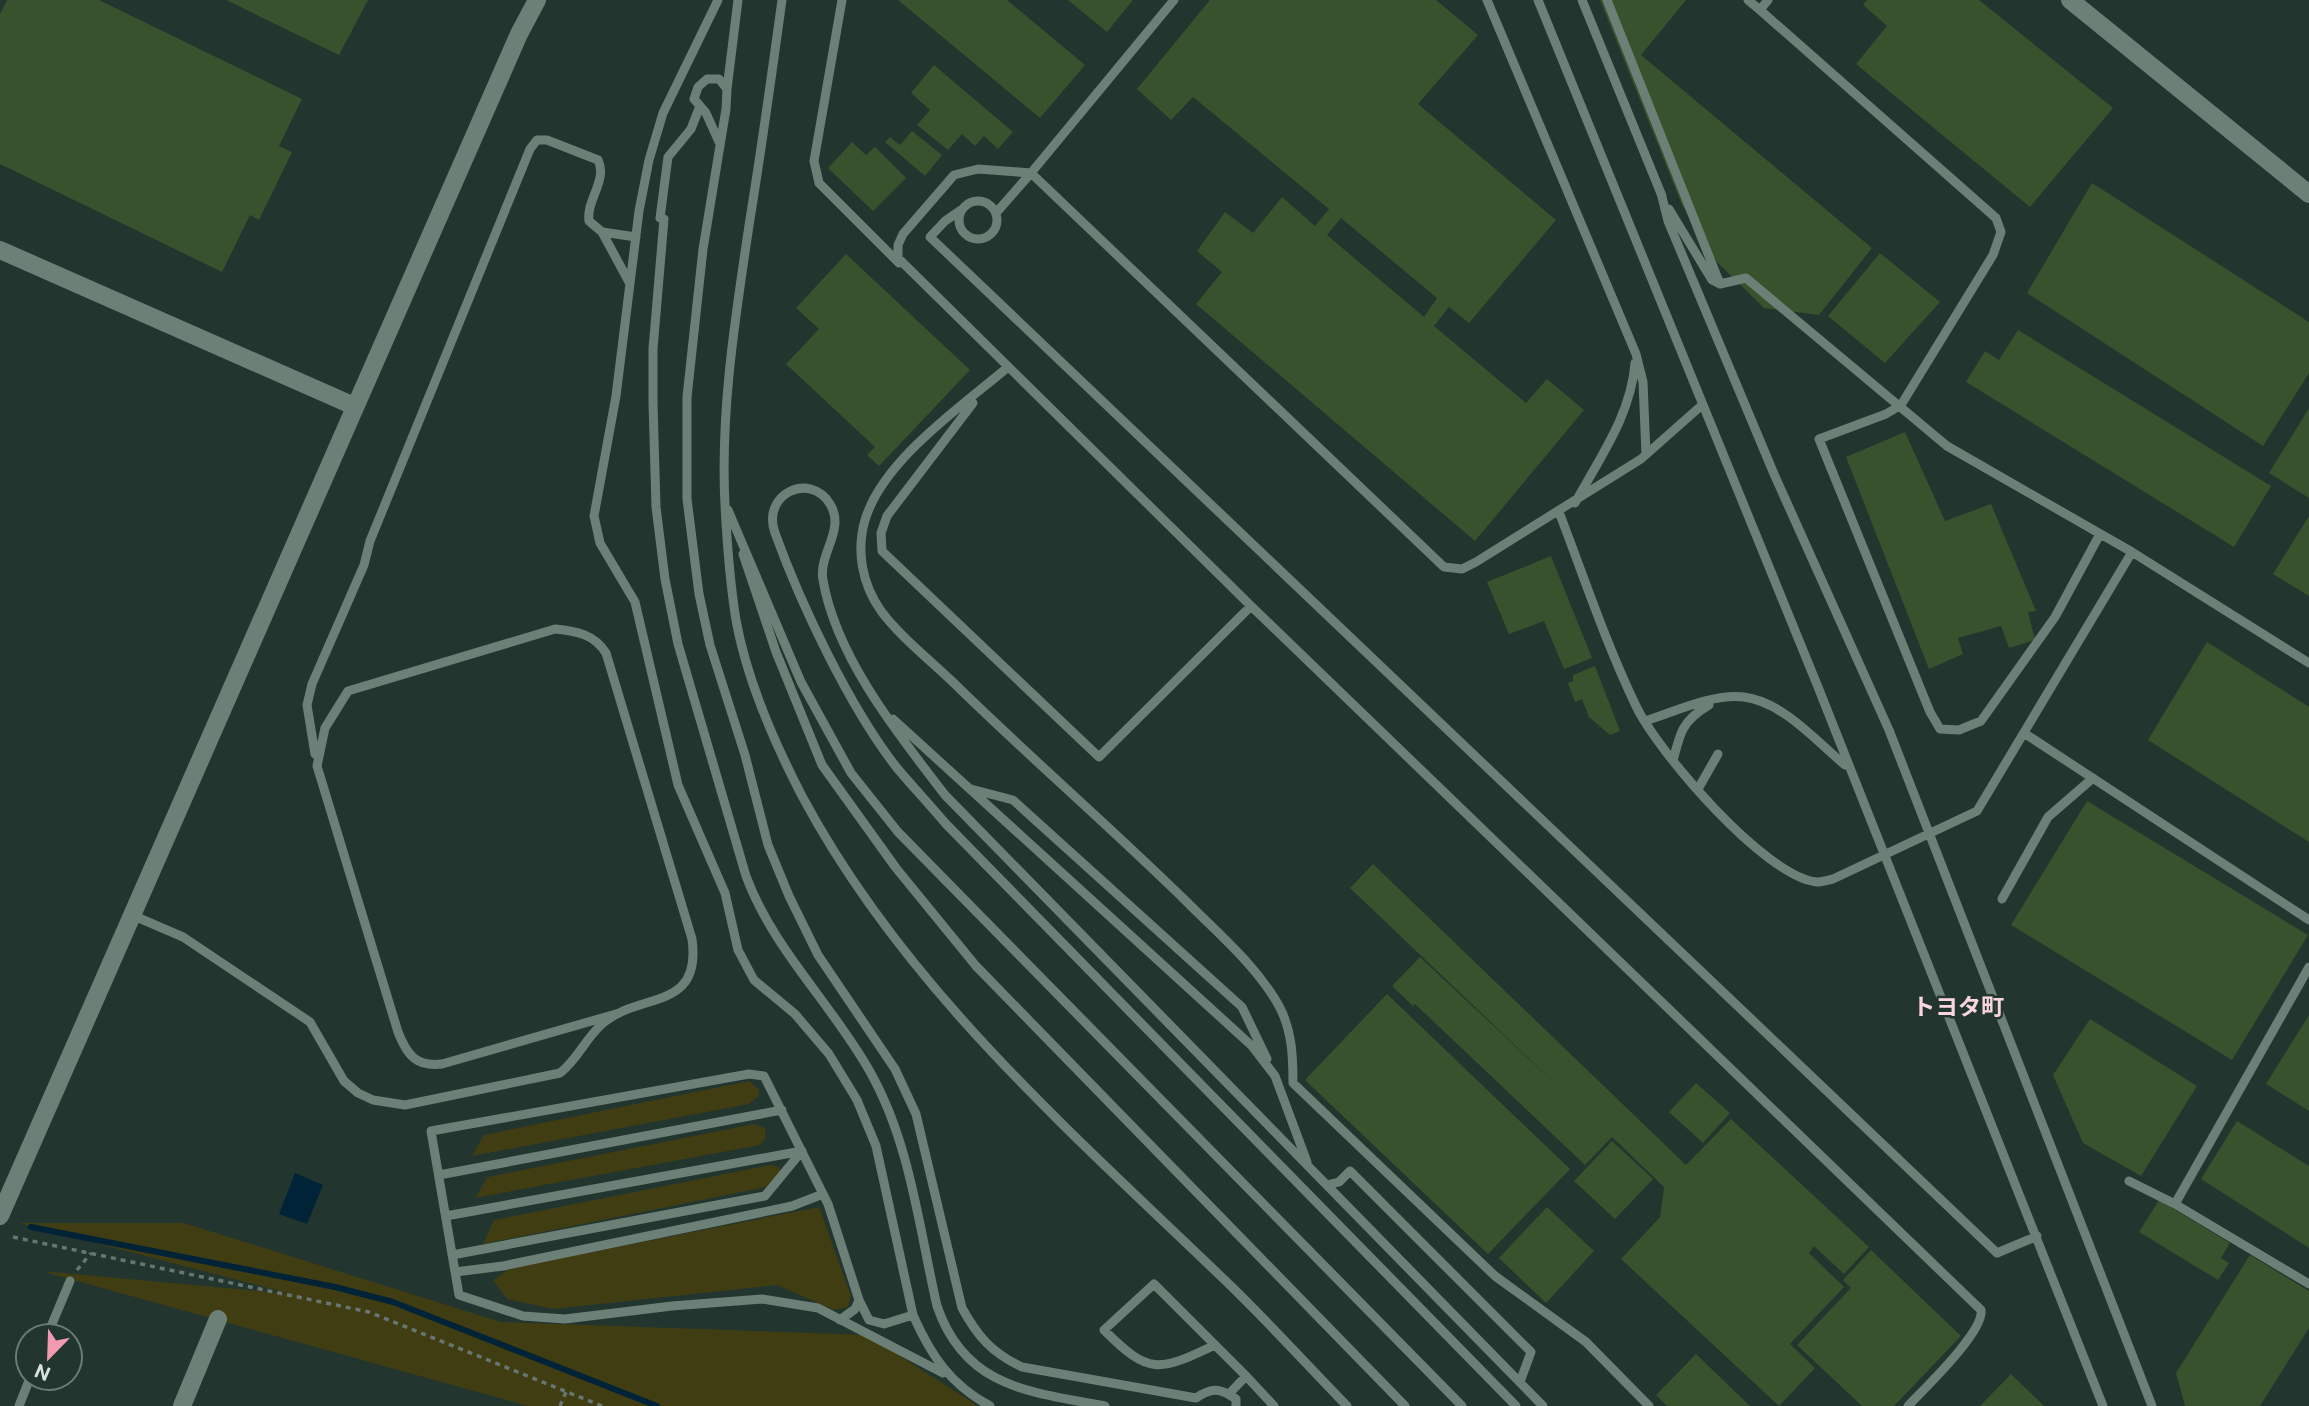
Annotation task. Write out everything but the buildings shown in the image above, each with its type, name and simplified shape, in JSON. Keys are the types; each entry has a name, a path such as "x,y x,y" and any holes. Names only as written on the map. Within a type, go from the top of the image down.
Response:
{"street":[{"path":"0,1216 354,406 519,34 537,0"},
{"path":"2070,0 2309,194"},
{"path":"0,250 354,406"},
{"path":"182,1406 218,1319"}],"lane":[{"path":"718,0 663,113 649,160 636,237 611,434 596,495 594,516 600,543 635,602 678,785 725,893 738,950 754,980 795,1014 830,1054 857,1100 876,1146 913,1315 924,1341 947,1375"},
{"path":"738,0 692,334 687,397 687,499 691,548 710,645 745,755 768,845 818,954 895,1069 916,1114 962,1308 976,1334 997,1355 1021,1367 1196,1398 1210,1389 1223,1390 1236,1399 1236,1406"},
{"path":"782,0 735,320 727,410 725,503 736,621 759,700 782,757 829,846 879,920 1007,1070 1236,1291 1347,1406"},
{"path":"842,0 814,160 819,183 1251,606 1981,1310 1980,1322 1967,1340 1908,1406"},
{"path":"996,213 1174,0"},
{"path":"1487,0 1636,354 1643,382 1647,454"},
{"path":"1538,0 1812,674 2103,1406"},
{"path":"1582,0 1661,193 1703,270 1720,284"},
{"path":"1607,0 1720,284"},
{"path":"1748,0 1996,218 2000,232 1993,255 1901,405 1886,414 1819,439 1930,712 1940,729 1959,730 1981,721 2055,617 2099,534"},
{"path":"1760,10 1768,0"},
{"path":"719,142 694,99 698,87 706,79 719,79 727,89"},
{"path":"700,106 691,129 668,157 660,218 664,219 653,349 656,507 665,579 678,645 746,876 755,902 774,934 870,1070 888,1110 901,1144 937,1307 944,1328 957,1349 977,1368 1023,1391 1105,1406"},
{"path":"317,766 324,728 348,691 555,629 576,631 599,642 606,653 692,939 695,958 684,986 672,995 616,1014 442,1064 426,1066 411,1058 398,1032 317,766 307,705 312,684 364,565 370,541 524,162 537,140 547,140 597,160 601,176 587,210 589,221 602,232 630,284"},
{"path":"905,269 898,258 898,245 903,234 954,175 978,169 1031,173 1444,567 1462,569 1575,503 1647,454 1702,405"},
{"path":"1661,193 1668,221 1774,474 1889,730 2152,1406"},
{"path":"961,210 960,229 975,240 993,233 997,221 996,213 989,204 977,201 961,210 945,221 929,237 1997,1254 2037,1236"},
{"path":"602,232 636,237"},
{"path":"1720,284 1746,278 1947,446 2132,552 2309,663"},
{"path":"1575,503 1633,393 1636,354"},
{"path":"1008,367 913,449 880,487 865,519 860,547 864,573 882,611 996,723 1113,829 1236,951 1279,1006 1290,1034 1293,1083 1495,1276 1586,1342 1643,1404"},
{"path":"985,387 887,516 881,533 882,551 1099,757 1251,606"},
{"path":"1516,1406 946,824 896,766 848,693 773,528 771,521 774,508 783,494 796,488 814,491 829,502 836,520 822,576 830,612 881,708 945,795 1543,1406"},
{"path":"725,503 776,652 822,765 896,868 976,966 1405,1406"},
{"path":"725,503 801,682 851,773 898,832 1462,1406"},
{"path":"1559,512 1619,666 1645,721 1673,761 1731,825 1776,862 1804,878 1818,882 1833,879 1978,811 2132,552"},
{"path":"1645,721 1720,698 1744,697 1777,708 1847,766"},
{"path":"1673,761 1679,736 1690,716 1720,698"},
{"path":"881,708 1252,1046 1275,1076"},
{"path":"2024,733 2309,920"},
{"path":"1698,789 1718,754"},
{"path":"2002,899 2048,817 2093,778"},
{"path":"970,789 1013,800 1242,1007 1275,1076 1309,1167"},
{"path":"132,915 183,937 310,1022 344,1081 358,1093 386,1105 405,1105 560,1073 573,1063 602,1023 616,1014"},
{"path":"2175,1204 2309,967"},
{"path":"913,1315 884,1324 869,1320 859,1300 823,1194 764,1076 749,1074 431,1131 459,1295 523,1316 565,1319 672,1306 762,1299 818,1308 947,1375 990,1406"},
{"path":"439,1175 782,1110"},
{"path":"446,1216 802,1151"},
{"path":"452,1255 765,1196 802,1151"},
{"path":"1327,1185 1339,1182 1350,1171 1531,1352 1520,1382"},
{"path":"2129,1181 2175,1204 2309,1284"},
{"path":"456,1272 503,1266 792,1206 823,1194"},
{"path":"53,1322 71,1281"},
{"path":"1214,1345 1184,1359 1151,1365 1128,1354 1104,1329 1154,1284 1246,1376 1274,1406"},
{"path":"840,1320 855,1309 859,1300"},
{"path":"1229,1394 1246,1376"}],"path":[{"path":"13,1237 369,1312 601,1406"},
{"path":"71,1281 91,1253"},
{"path":"560,1406 566,1392"}],"shaded area":[{"path":"749,1081 759,1090 759,1096 749,1104 472,1156 484,1135"},
{"path":"754,1124 765,1128 765,1139 760,1145 475,1198 488,1177"},
{"path":"770,1165 779,1167 780,1171 766,1187 483,1244 494,1220"},
{"path":"819,1207 851,1296 848,1307 834,1310 777,1285 553,1309 507,1299 493,1280 511,1268"},
{"path":"19,1223 184,1223 501,1322 867,1335 978,1406 528,1406 41,1271 291,1294"}],"water":[{"path":"295,1173 323,1185 307,1224 279,1214"}],"waterway":[{"path":"31,1227 335,1287 393,1302 657,1406"}],"district":[{"name":"トヨタ町","path":"1958,1006"}]}
